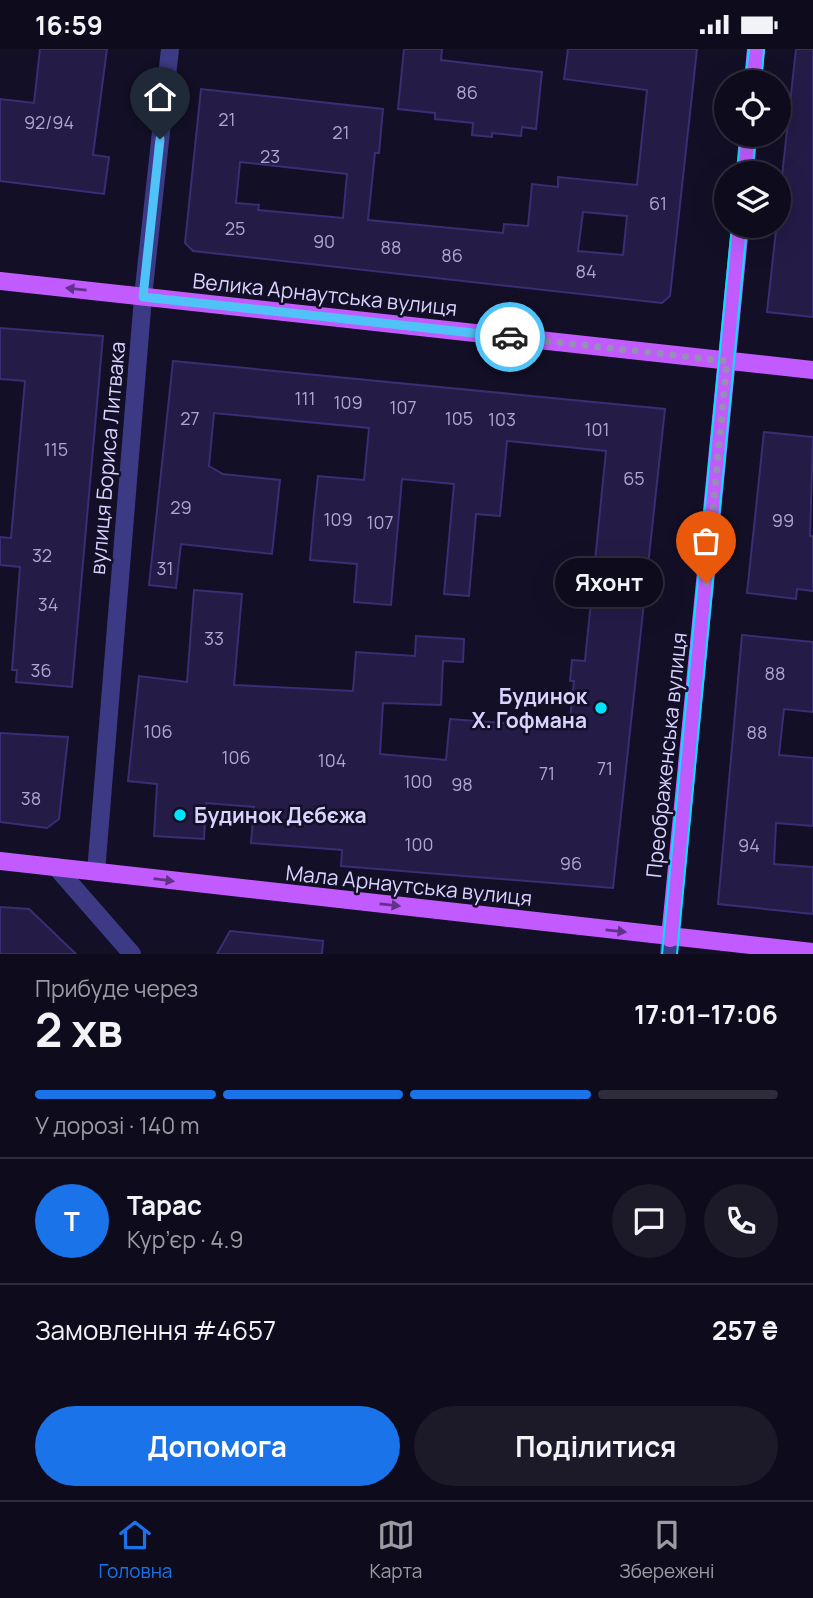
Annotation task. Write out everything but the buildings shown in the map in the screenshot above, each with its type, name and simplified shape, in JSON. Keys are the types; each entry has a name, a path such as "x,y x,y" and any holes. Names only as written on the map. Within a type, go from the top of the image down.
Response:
{"main road":[{"path":"754,70 756,49"},
{"name":"Преображенська вулиця","path":"670,946 739,238"},
{"name":"Велика Арнаутська вулиця","path":"0,281 813,370"},
{"name":"Мала Арнаутська вулиця","path":"0,862 670,946 813,952"}],"street":[{"name":"вулиця Бориса Литвака","path":"96,872 143,297 170,49"},
{"path":"56,867 132,954"}],"tram line":[{"path":"746,70 749,49"},
{"path":"762,70 764,49"},
{"path":"738,161 740,147"},
{"path":"753,161 755,147"},
{"path":"662,954 731,238"},
{"path":"677,954 746,238"}],"way so far":[{"path":"510,337 727,361 706,583"}],"place":[{"name":"Яхонт","path":"706,583"},
{"name":"Будинок Х. Гофмана","path":"601,708"},
{"name":"Будинок Дєбєжа","path":"180,815"}],"route":[{"path":"160,139 143,297 510,337"}]}
